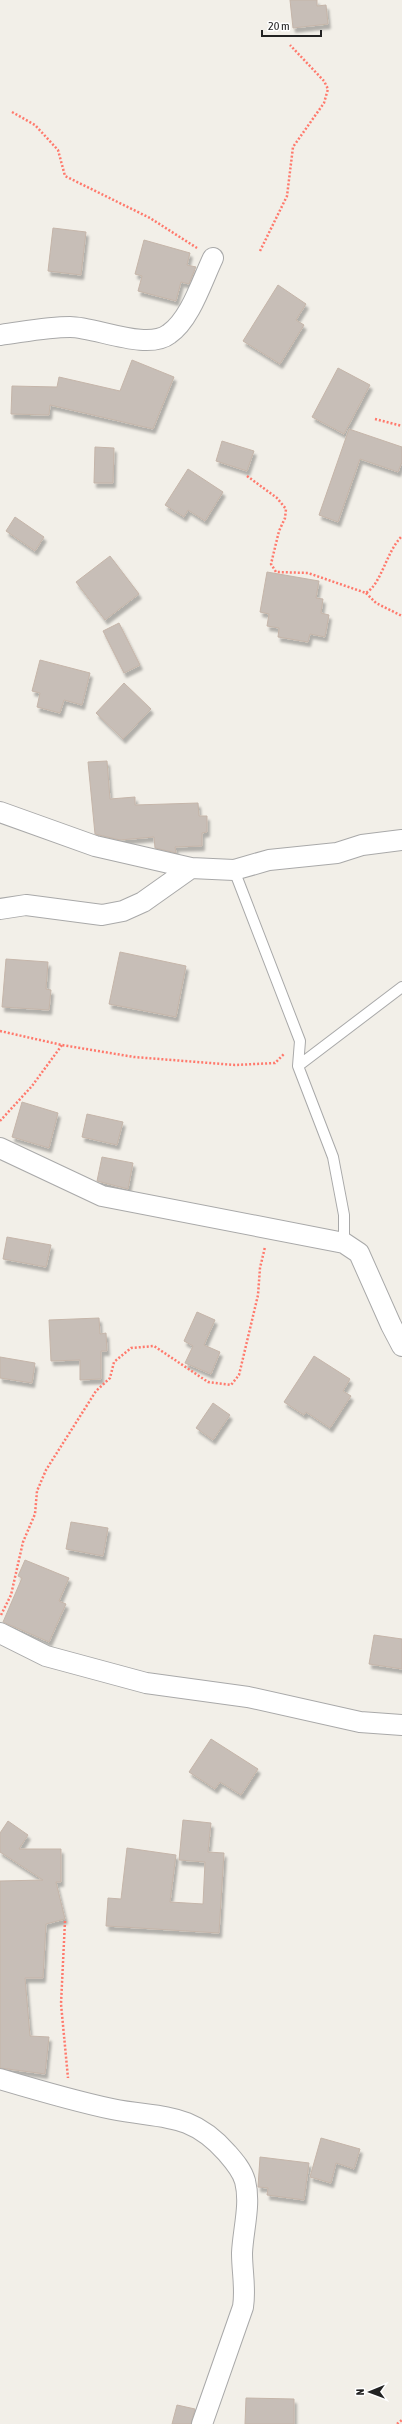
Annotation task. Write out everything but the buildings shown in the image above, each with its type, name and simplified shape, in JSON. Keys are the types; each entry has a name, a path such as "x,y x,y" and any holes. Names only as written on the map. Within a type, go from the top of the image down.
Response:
{"street":[{"path":"0,335 71,327 137,339 152,339 168,336 182,323 213,258"},
{"path":"0,812 95,846 192,868 234,870 269,860 337,853 362,845 402,840"},
{"path":"0,909 26,904 95,914 122,911 143,902 192,868"},
{"path":"0,1148 102,1196 344,1243 359,1253 374,1282 391,1325 402,1346"},
{"path":"0,1633 46,1656 146,1683 248,1697 360,1722 402,1725"},
{"path":"0,2079 113,2109 143,2112 181,2120 211,2135 236,2163 245,2180 247,2208 242,2254 246,2291 243,2307 202,2424"}],"lane":[{"path":"234,870 300,1041 298,1066 333,1157 344,1215 344,1243"},
{"path":"298,1066 402,987"}],"path":[{"path":"260,251 287,196 294,147 324,103 328,89 324,81 290,45"},
{"path":"12,112 35,125 58,150 65,176 150,218 213,258"},
{"path":"375,419 402,426"},
{"path":"247,476 277,498 286,509 285,518 279,531 272,564 276,572 308,573 366,593 376,603 402,616"},
{"path":"366,593 373,588 393,545 402,536"},
{"path":"0,1031 62,1045 134,1057 235,1065 275,1063 300,1041"},
{"path":"0,1121 32,1086 62,1045"},
{"path":"0,1617 11,1595 23,1542 35,1514 37,1491 46,1470 96,1391 110,1378 114,1362 131,1348 154,1346 208,1382 231,1385 239,1375 258,1294 260,1268 269,1228"},
{"path":"65,1921 62,2004 70,2098"},
{"path":"397,2424 402,2420"}]}
